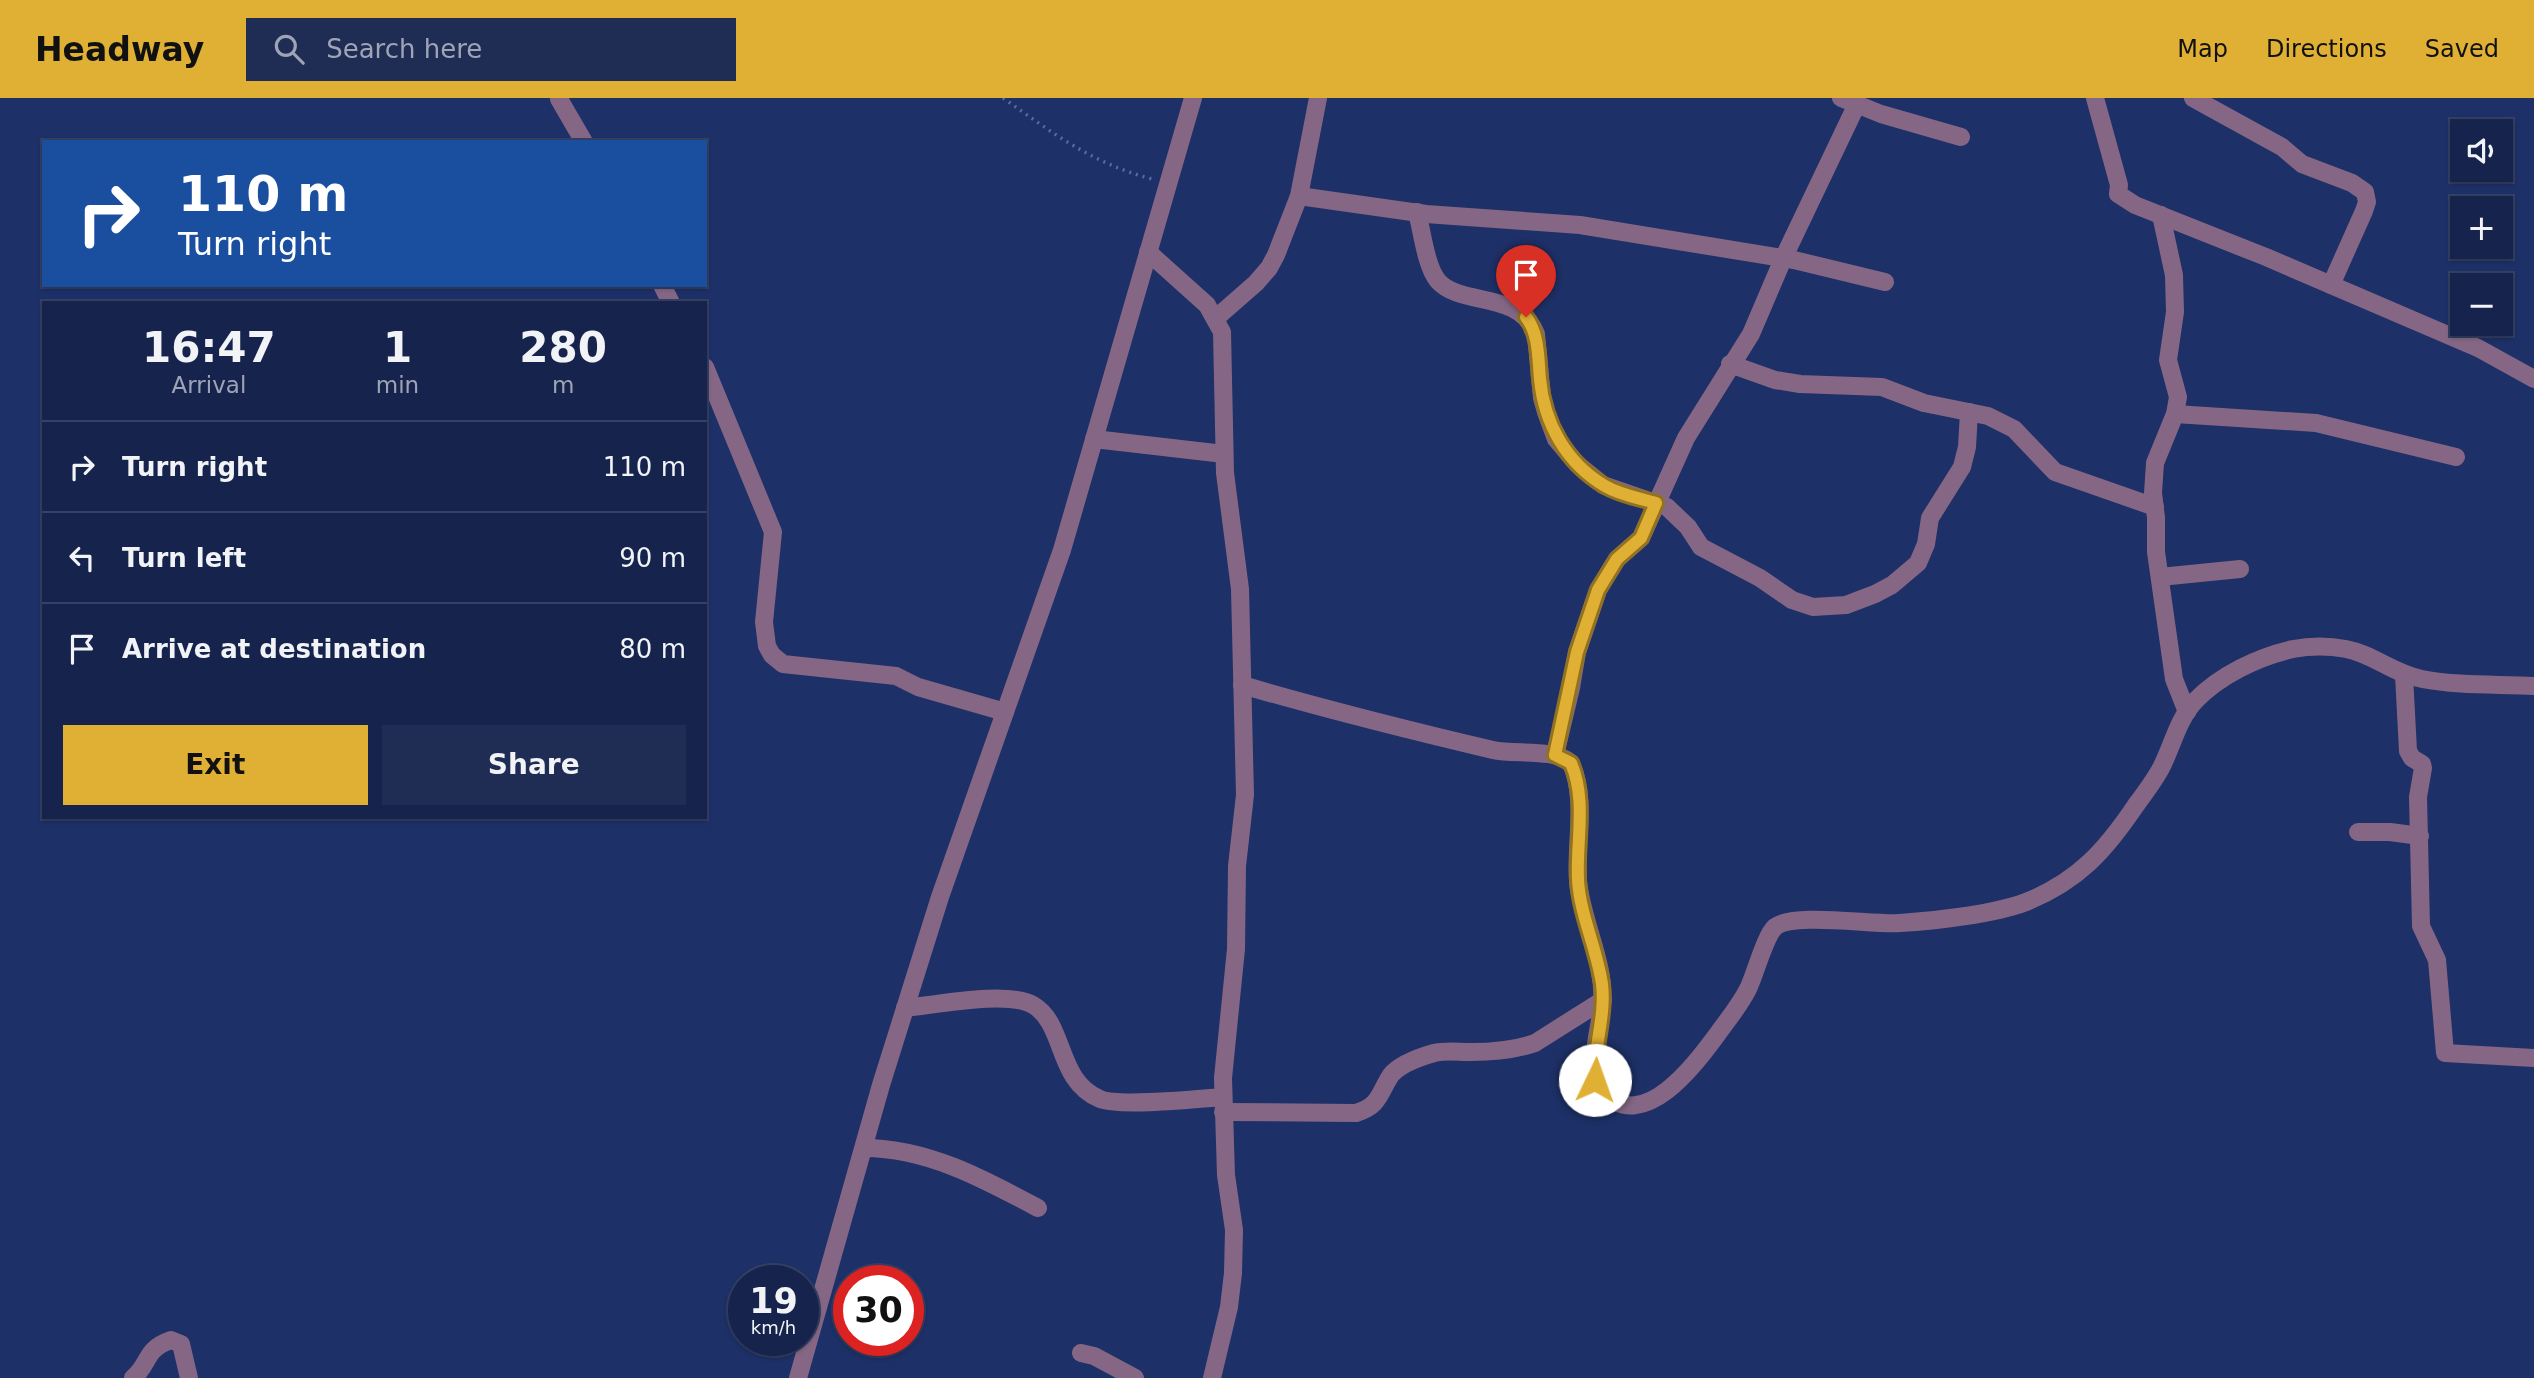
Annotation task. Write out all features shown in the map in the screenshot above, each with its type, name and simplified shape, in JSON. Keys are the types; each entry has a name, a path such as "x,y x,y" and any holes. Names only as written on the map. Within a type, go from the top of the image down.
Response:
{"street":[{"path":"798,1378 905,1008 940,897 1062,550 1193,98"},
{"path":"1216,318 1244,296 1269,268 1299,196 1318,98"},
{"path":"2095,98 2119,185 2118,194 2135,205 2478,348 2534,379"},
{"path":"2193,98 2282,147 2302,163 2352,183 2365,192 2367,202 2364,211 2331,285"},
{"path":"559,99 583,140"},
{"path":"1555,755 1577,652 1598,590 1617,559 1641,538 1686,438 1751,334 1849,101 1881,114 1961,137"},
{"path":"1299,196 1417,212 1580,225 1783,259 1885,282"},
{"path":"1417,212 1432,270 1441,284 1452,291 1509,308 1526,317 1532,325 1536,334 1542,398 1556,439 1577,464 1603,485 1667,507 1681,519 1701,547 1760,578 1792,600 1813,607 1846,605 1875,594 1918,563 1926,544 1930,518 1962,467 1967,447 1969,412"},
{"path":"2161,215 2174,275 2175,312 2168,360 2178,397 2175,414 2153,470 2160,577 2174,679 2187,712"},
{"path":"1148,252 1207,305 1216,318 1224,344 1224,454 1240,589 1245,795 1237,866 1236,949 1223,1078 1226,1175 1234,1230 1233,1273 1229,1307 1212,1378"},
{"path":"1730,364 1775,380 1800,384 1882,387 1924,403 1988,416 2014,429 2055,472 2155,507"},
{"path":"707,372 773,533 764,622 772,655 783,664 896,676 918,687 1005,712"},
{"path":"2175,414 2316,423 2456,457"},
{"path":"1094,439 1224,454"},
{"path":"2160,577 2241,569"},
{"path":"1242,685 1376,723 1502,752 1555,755 1571,763 1577,782 1580,818 1578,881 1597,957 1603,1000 1594,1065 1595,1080 1600,1091 1618,1104 1646,1103 1666,1092 1706,1051 1740,1006 1770,934 1777,925 1811,919 1899,923 2002,909 2040,896 2077,875 2109,844 2160,771 2187,712 2201,696 2249,664 2293,649 2347,649 2404,675 2460,684 2534,686"},
{"path":"2404,675 2408,751 2412,758 2423,764 2418,797 2421,926 2437,960 2445,1053 2534,1058"},
{"path":"2358,832 2420,836"},
{"path":"905,1008 975,1000 1018,1000 1034,1005 1054,1032 1076,1083 1103,1100 1356,1113 1368,1110 1381,1096 1392,1075 1402,1066 1436,1052 1482,1052 1524,1047 1535,1043 1603,1000"},
{"path":"864,1148 884,1148 909,1153 953,1166 1038,1208"},
{"path":"133,1378 151,1350 171,1340 181,1343 189,1378"},
{"path":"1081,1353 1094,1356 1135,1378"}],"path":[{"path":"1003,98 1076,148 1126,172 1168,183"}],"route":[{"path":"1526,317 1536,334 1542,398 1556,439 1577,464 1603,485 1656,503 1641,538 1617,559 1598,590 1577,652 1555,755 1566,758 1575,772 1580,818 1578,881 1602,985 1595,1080"}]}
